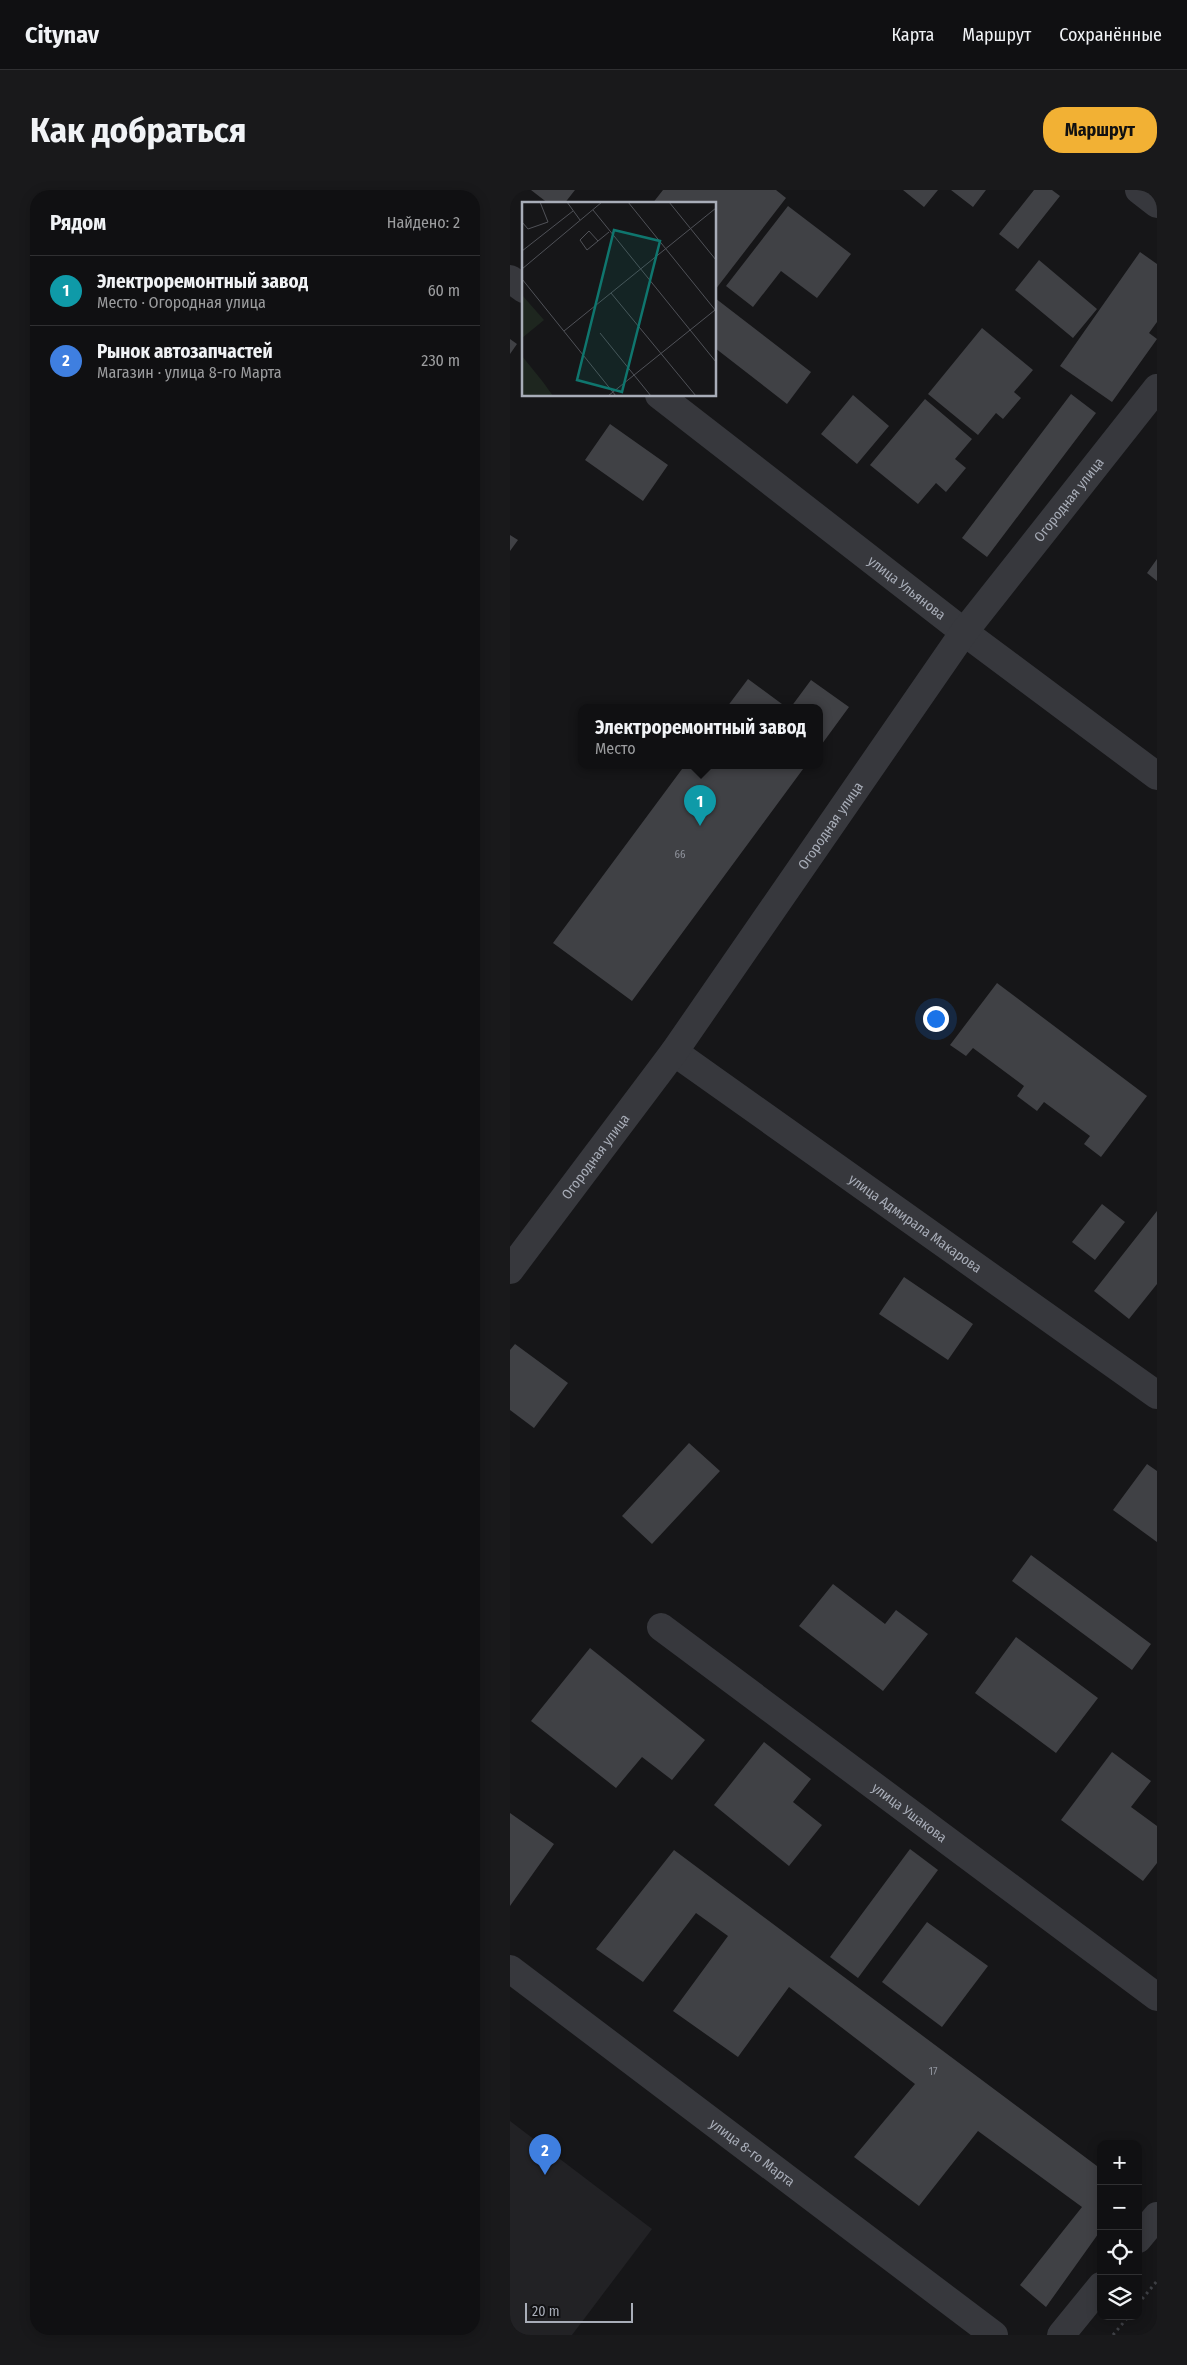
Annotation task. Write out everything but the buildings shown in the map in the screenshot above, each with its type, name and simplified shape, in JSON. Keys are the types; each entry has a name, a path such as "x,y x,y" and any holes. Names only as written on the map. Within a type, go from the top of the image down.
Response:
{"street":[{"path":"1139,190 1157,204"},
{"path":"510,279 522,288"},
{"name":"Огородная улица","path":"510,1270 674,1052 964,632 1157,388"},
{"name":"улица Ульянова","path":"660,396 964,632 1157,776"},
{"name":"улица Адмирала Макарова","path":"674,1052 1157,1395"},
{"name":"улица Ушакова","path":"661,1627 1157,1998"},
{"name":"улица 8-го Марта","path":"510,1969 994,2335"},
{"path":"1142,2234 1157,2216"},
{"path":"1061,2335 1097,2291"}],"path":[{"path":"1142,2299 1157,2281"},
{"path":"1114,2335 1126,2320"}],"shaded area":[{"path":"510,2121 652,2229 572,2335 510,2335"}],"place":[{"name":"Электроремонтный завод","path":"700,826"},
{"name":"Рынок автозапчастей","path":"545,2175"}]}
